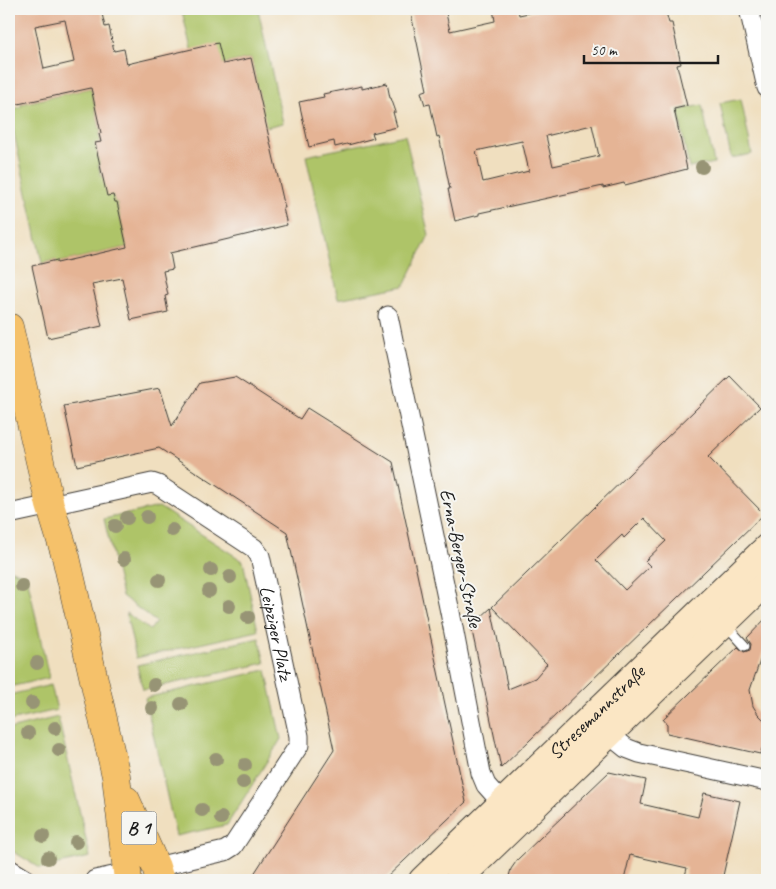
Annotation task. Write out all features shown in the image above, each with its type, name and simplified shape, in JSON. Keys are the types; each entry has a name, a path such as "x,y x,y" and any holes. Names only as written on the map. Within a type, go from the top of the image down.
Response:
{"main road":[{"name":"B 1","path":"9,327 50,505"},
{"name":"Leipziger Platz","path":"50,505 66,557 116,776 127,877"},
{"name":"Stresemannstraße","path":"458,880 600,726 655,654 767,546"},
{"name":"Stresemannstraße","path":"426,879 502,803 600,726 673,673 767,582"},
{"path":"655,654 673,673"},
{"name":"Leipziger Platz","path":"116,776 158,873"}],"street":[{"path":"749,9 767,88"},
{"name":"Erna-Berger-Straße","path":"388,316 481,773 486,784 502,803"},
{"name":"Leipziger Platz","path":"9,514 152,483 158,485 254,548 260,556 299,736 299,745 233,846 158,873"},
{"path":"600,726 626,748 639,753 767,781"},
{"path":"9,869 27,880"},
{"name":"Leipziger Platz","path":"95,880 127,877"}],"lane":[{"path":"724,623 745,646"}],"green space":[{"path":"190,9 258,9 283,123 266,127 251,58 223,64 191,49 182,11"},
{"path":"91,88 101,133 99,134 101,142 95,144 100,163 98,164 101,175 115,202 117,202 127,247 57,263 56,260 42,263 9,110 21,107 21,104"},
{"path":"741,99 752,154 731,158 720,103"},
{"path":"702,105 714,163 689,168 678,110"},
{"path":"405,135 429,235 404,286 338,299 306,156"},
{"path":"159,507 243,561 258,631 136,658 126,613 150,630 156,622 122,596 104,519"},
{"path":"9,569 27,576 49,678 9,687"},
{"path":"259,638 265,663 143,690 137,665"},
{"path":"266,670 281,739 227,825 176,836 145,698"},
{"path":"51,685 57,710 9,721 9,695"},
{"path":"58,717 90,857 40,868 9,849 9,729"}],"building":[{"path":"9,9 101,9 105,27 109,26 114,51 124,49 127,64 218,43 223,64 251,58 285,208 283,208 287,225 170,253 173,269 163,271 168,295 165,296 168,312 131,320 122,278 92,284 102,326 48,338 32,266 57,260 57,263 127,247 117,202 115,202 113,195 107,196 95,143 101,142 99,134 101,133 91,88 9,106","holes":["65,20 74,62 44,69 35,26"]},
{"path":"410,9 445,9 450,31 495,21 493,9 518,9 519,15 548,9 665,9 669,23 672,23 681,64 677,65 687,106 674,109 687,169 625,185 624,183 603,188 603,186 479,213 479,215 455,221 439,136 437,137 430,104 425,105 421,92 427,90","holes":["592,125 599,156 553,166 546,136","522,141 529,171 483,182 476,151"]},
{"path":"387,83 390,98 396,112 393,112 397,127 372,133 374,138 348,145 335,147 334,141 309,147 299,102 324,97 323,94 362,86 362,89"},
{"path":"730,376 760,407 708,457 764,514 501,768 471,626 491,608 508,689 535,678 547,664 492,607","holes":["644,518 666,541 645,561 650,566 625,590 596,560 622,535 624,538"]},
{"path":"235,377 300,419 307,408 393,462 466,802 384,880 250,880 334,750 287,532 159,448 77,466 64,406 160,388 172,426 200,383"},
{"path":"767,617 767,640 750,690 753,706 767,723 767,747 763,746 760,754 667,733 667,724 663,719 738,647 744,652 750,650 751,644 747,638"},
{"path":"609,772 646,780 641,804 698,817 704,793 740,801 722,880 684,880 687,868 630,855 624,880 508,880 511,869 518,859"}]}
